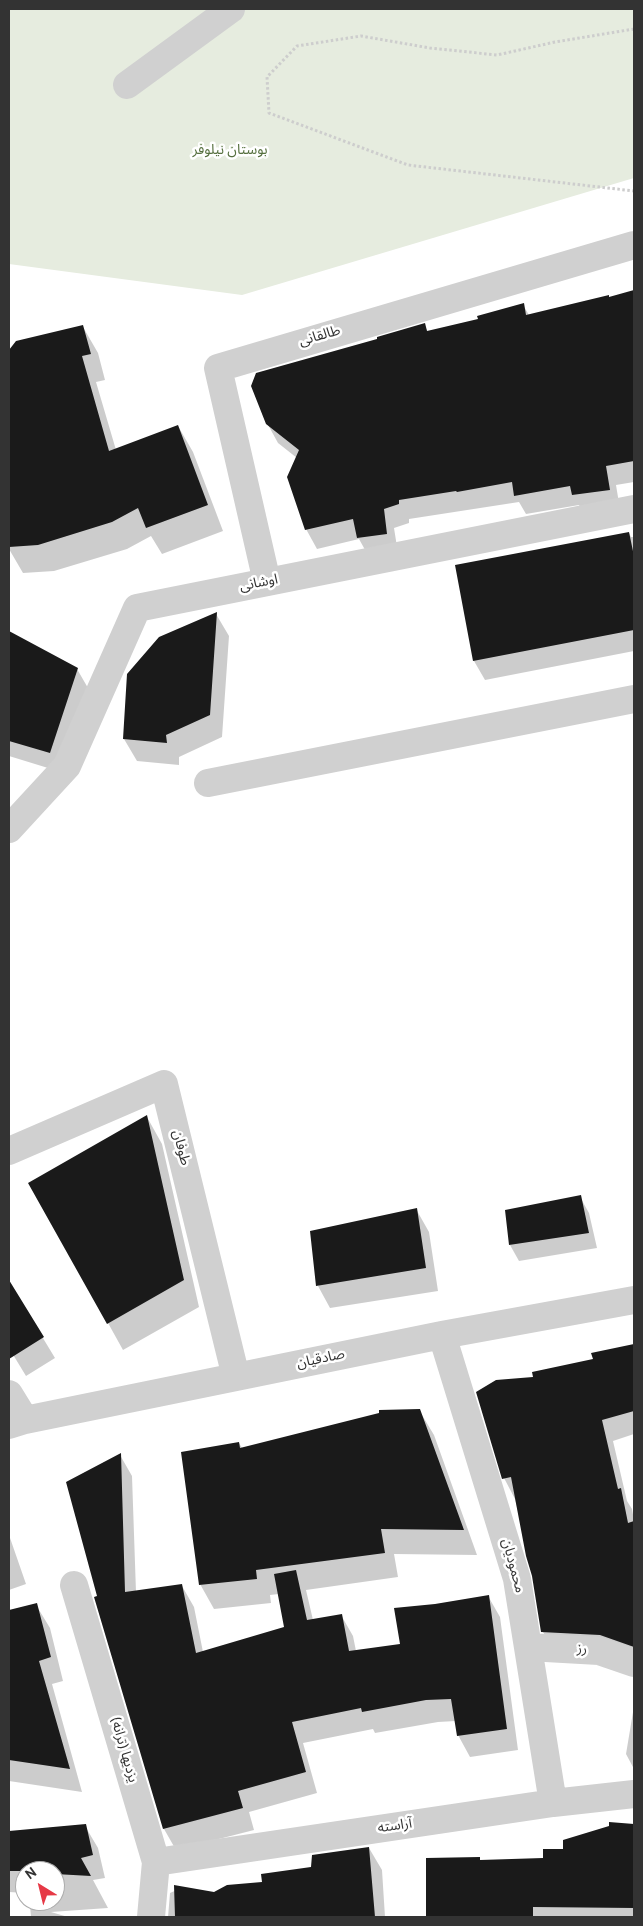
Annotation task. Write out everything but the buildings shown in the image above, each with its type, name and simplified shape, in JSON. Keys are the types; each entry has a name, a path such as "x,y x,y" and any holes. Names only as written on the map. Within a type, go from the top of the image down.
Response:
{"street":[{"path":"126,85 231,9"},
{"name":"طالقانی","path":"267,582 218,368 634,245"},
{"name":"اوشانی","path":"9,829 67,766 137,608 634,509"},
{"path":"208,782 634,700"},
{"name":"طوفان","path":"9,1152 164,1084 236,1377"},
{"name":"صادقیان","path":"17,1422 442,1335 634,1300"},
{"name":"محمودیان","path":"442,1335 517,1579 553,1803"},
{"path":"9,1394 17,1422"},
{"name":"یزدیها (ترانه)","path":"74,1585 156,1862 152,1917"},
{"name":"رز","path":"528,1647 598,1651 634,1663"},
{"name":"آراسته","path":"156,1862 553,1803 634,1794"}],"path":[{"path":"634,30 555,42 496,55 430,48 361,36 297,46 266,77 270,113 408,165 634,192"}],"green space":[{"name":"بوستان نیلوفر","path":"9,9 634,9 634,178 242,295 9,264"}]}
